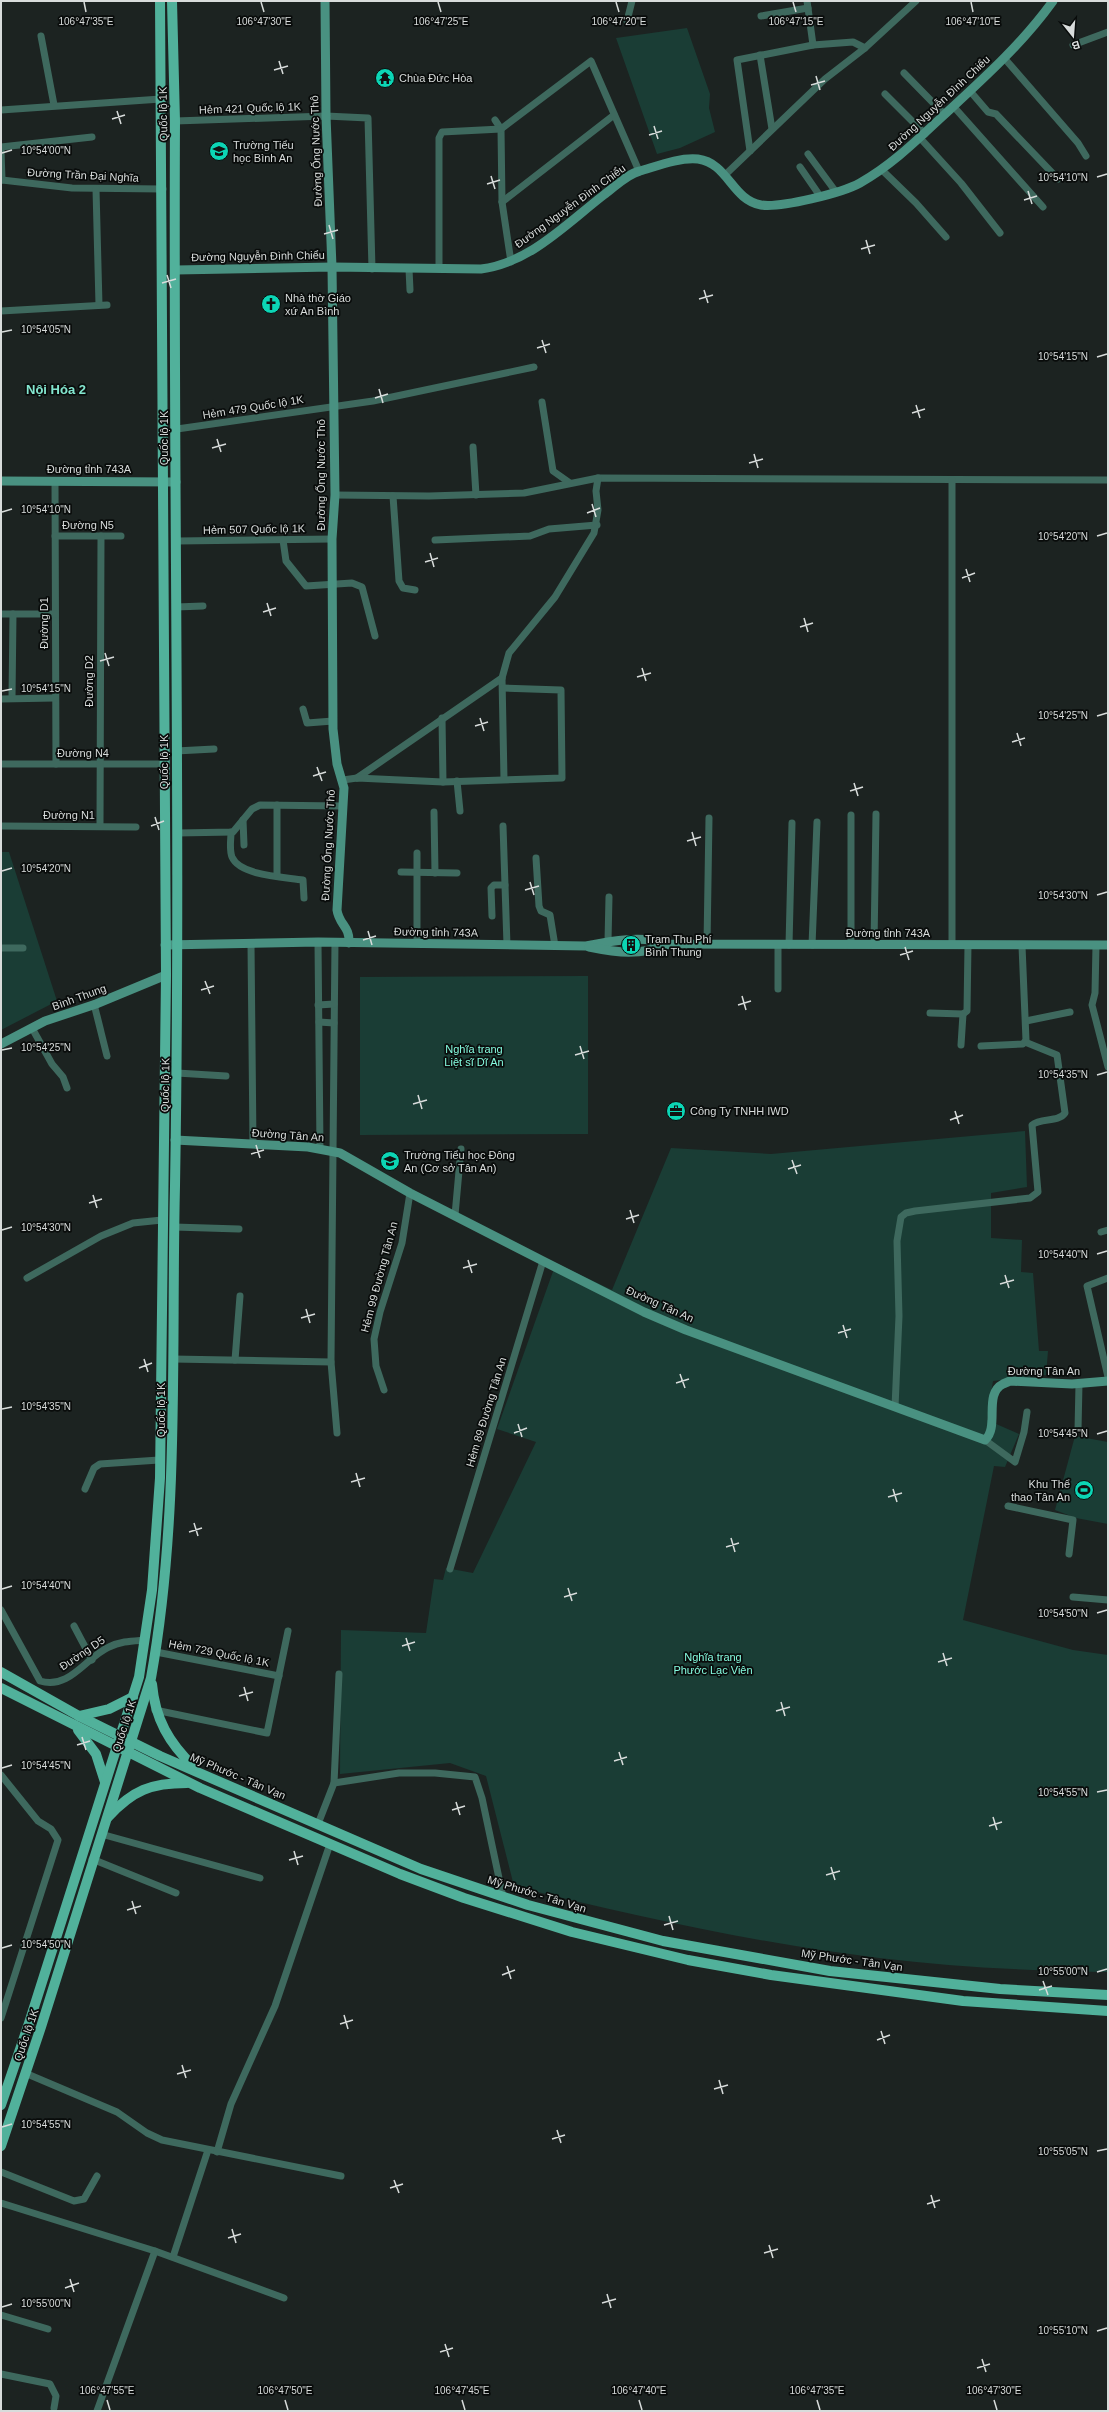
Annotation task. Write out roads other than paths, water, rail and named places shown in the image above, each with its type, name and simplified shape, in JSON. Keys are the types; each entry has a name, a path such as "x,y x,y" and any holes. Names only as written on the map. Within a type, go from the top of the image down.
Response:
{"main road":[{"name":"Quốc lộ 1K","path":"1,2105 29,2023 133,1697 145,1640 152,1590 159,1460 166,975 162,482 163,189 160,1"},
{"name":"Quốc lộ 1K","path":"1,2146 72,1930 92,1859 132,1742 151,1678 156,1652 164,1584 172,1478 178,968 176,751 177,429 175,121 172,1"},
{"path":"162,270 176,270"},
{"path":"166,975 178,968"},
{"path":"163,1139 176,1140"},
{"name":"Mỹ Phước - Tân Vạn","path":"1,1672 78,1716 132,1742 421,1869 503,1897 663,1941 830,1971 993,1989 1108,1995"},
{"path":"151,1678 155,1710 173,1745 198,1771"},
{"path":"1,1688 74,1726 191,1783 330,1844 464,1898 572,1932 688,1960 771,1975 963,2001 1108,2011"},
{"path":"78,1716 109,1709 133,1697"},
{"path":"74,1726 96,1754 105,1782"},
{"path":"106,1820 131,1796 145,1788 159,1785 191,1783"}],"street":[{"name":"Đường Ống Nước Thô","path":"325,1 326,116 332,267 335,495 332,539 333,720 337,764 343,780 337,910 339,918 348,930 349,943"},
{"path":"627,21 632,1"},
{"path":"726,174 825,79 865,48 916,1"},
{"name":"Đường Nguyễn Đình Chiểu","path":"176,270 332,267 372,269 481,269 511,262 530,252 638,171 697,159 712,164 726,174 742,195 760,205 799,201 836,192 859,184 882,170 923,136 1005,59 1036,25 1053,1"},
{"path":"761,16 807,5 813,45"},
{"path":"1073,45 1108,32"},
{"path":"41,36 54,105"},
{"path":"750,151 736,62 739,59 813,45 854,42 865,48"},
{"path":"760,55 772,129"},
{"path":"1005,59 1078,143 1086,156"},
{"path":"439,269 440,135 446,131 501,129 590,61 592,62 638,171"},
{"path":"904,73 945,115"},
{"path":"970,92 988,112 996,114 1058,179"},
{"path":"885,94 923,136 1000,233"},
{"path":"1,110 54,105 161,99"},
{"path":"954,107 1043,207"},
{"path":"502,202 614,115"},
{"name":"Hẻm 421 Quốc lộ 1K","path":"175,121 326,116 368,118 372,269"},
{"path":"495,120 501,129 502,202 511,262"},
{"path":"2,178 1,148 92,137"},
{"path":"808,154 836,192"},
{"path":"800,167 820,196"},
{"path":"882,170 916,203 946,237"},
{"name":"Đường Trần Đại Nghĩa","path":"2,178 44,186 96,189 163,189"},
{"path":"96,189 99,305"},
{"path":"409,269 410,290"},
{"path":"1,312 107,305"},
{"name":"Hẻm 479 Quốc lộ 1K","path":"177,429 374,401 534,367"},
{"path":"542,402 553,471 570,483"},
{"path":"473,447 476,495"},
{"path":"504,779 502,678 509,653 555,597 584,554 596,525 596,491 598,478"},
{"path":"335,495 393,496 524,493 598,478 1108,480"},
{"path":"952,480 952,945"},
{"name":"Đường tỉnh 743A","path":"1,481 176,482"},
{"name":"Đường D1","path":"55,481 56,764"},
{"path":"393,496 399,582 403,588 415,590"},
{"path":"435,540 530,536 549,529 596,525"},
{"name":"Đường N5","path":"55,536 121,536"},
{"name":"Đường D2","path":"100,825 101,536"},
{"name":"Hẻm 507 Quốc lộ 1K","path":"177,541 332,539"},
{"path":"283,540 286,561 306,586 352,583 362,587 375,636"},
{"path":"176,607 203,606"},
{"path":"1,614 55,614"},
{"path":"12,698 13,614"},
{"path":"357,778 502,678"},
{"path":"343,780 357,778 443,782 562,778 562,691 560,689 503,688"},
{"path":"1,699 56,698"},
{"path":"303,710 307,723 333,720"},
{"path":"442,718 443,782"},
{"path":"176,751 214,750"},
{"name":"Đường N4","path":"1,764 165,764"},
{"path":"457,781 460,811"},
{"path":"276,876 277,805"},
{"path":"177,833 231,832 257,806 342,806"},
{"path":"434,812 435,873"},
{"path":"874,945 876,814"},
{"path":"851,815 851,945"},
{"path":"707,944 709,818"},
{"path":"243,820 244,845"},
{"path":"812,944 817,822"},
{"path":"789,944 792,823"},
{"name":"Đường N1","path":"1,826 100,825 136,827"},
{"path":"503,826 507,945"},
{"path":"231,832 231,849 235,861 252,872 303,880 304,898"},
{"path":"417,853 417,943"},
{"path":"536,858 539,906 541,911 550,915 552,920 554,946"},
{"path":"401,872 457,873"},
{"path":"492,916 492,888 494,885 505,885"},
{"path":"608,941 609,897"},
{"name":"Đường tỉnh 743A","path":"586,946 608,941 659,941 668,944 1108,945"},
{"path":"318,942 320,1149"},
{"name":"Đường tỉnh 743A","path":"165,945 178,946 318,942 417,943 586,946 618,953 651,952 668,944"},
{"path":"335,942 331,1362 337,1433"},
{"path":"251,944 253,1144"},
{"path":"778,944 778,989"},
{"path":"961,1045 963,1014 967,1011 968,945"},
{"path":"1096,945 1095,993 1092,1005 1108,1066"},
{"path":"1022,946 1026,1021 1025,1042"},
{"path":"1,948 23,948"},
{"name":"Bình Thung","path":"1,1044 32,1028 166,975"},
{"path":"94,1004 107,1056"},
{"path":"318,1004 334,1004"},
{"path":"1026,1021 1070,1012"},
{"path":"930,1013 963,1014"},
{"path":"319,1022 334,1023"},
{"path":"32,1028 52,1064 63,1077 67,1088"},
{"path":"895,1407 898,1383 898,1241 901,1217 906,1213 915,1211 1030,1198 1038,1192 1032,1125 1059,1118 1066,1114 1057,1055 1025,1042 981,1046"},
{"path":"177,1073 226,1076"},
{"name":"Đường Tân An","path":"176,1140 253,1144 333,1151 543,1262 644,1312 686,1330 985,1440 991,1427 994,1398 1000,1385 1010,1382 1079,1384 1108,1381"},
{"path":"456,1215 461,1149"},
{"name":"Hẻm 99 Đường Tân An","path":"384,1390 376,1366 374,1339 380,1312 399,1253 410,1193"},
{"path":"27,1278 101,1236 134,1223 162,1220"},
{"path":"174,1227 239,1230"},
{"name":"Hẻm 89 Đường Tân An","path":"450,1569 543,1262"},
{"path":"1108,1278 1087,1286 1108,1377"},
{"path":"235,1360 240,1296"},
{"path":"173,1359 331,1362"},
{"path":"1078,1430 1079,1384"},
{"path":"985,1440 1016,1462 1024,1432 1027,1412"},
{"path":"85,1489 94,1468 100,1464 159,1460"},
{"path":"1008,1506 1073,1520 1069,1554"},
{"path":"1073,1597 1108,1600"},
{"path":"1,1610 40,1681"},
{"path":"74,1626 92,1660"},
{"path":"155,1710 267,1733 288,1631"},
{"name":"Đường D5","path":"25,1685 40,1681 59,1682 92,1660 107,1647 121,1642 145,1640"},
{"name":"Hẻm 729 Quốc lộ 1K","path":"156,1652 279,1676"},
{"path":"318,1824 334,1783 339,1674"},
{"path":"334,1783 400,1773 435,1773 475,1776 482,1798 503,1897"},
{"path":"1,1775 38,1821 51,1829 58,1840 1,2018"},
{"path":"101,1834 260,1878"},
{"path":"217,2152 231,2104 275,2006 330,1844"},
{"path":"92,1859 176,1893"},
{"path":"25,2073 117,2112 142,2130 162,2140 341,2176"},
{"path":"173,2257 208,2150"},
{"path":"1,2172 74,2201 84,2199 97,2176"},
{"path":"1,2203 173,2257 284,2298"},
{"path":"97,2411 155,2251"},
{"path":"1,2314 48,2330"},
{"path":"1,2374 50,2384 56,2396 54,2408"}],"place":[{"name":"Chùa Đức Hòa","path":"385,78"},
{"name":"Trường Tiểu học Bình An","path":"219,151"},
{"name":"Nhà thờ Giáo xứ An Bình","path":"271,304"},
{"name":"Trạm Thu Phí Bình Thung","path":"631,945"},
{"name":"Công Ty TNHH IWD","path":"676,1111"},
{"name":"Trường Tiểu học Đông An (Cơ sở Tân An)","path":"390,1161"},
{"name":"Khu Thể thao Tân An","path":"1084,1490"}],"district":[{"name":"Nội Hóa 2","path":"56,389"}],"park label":[{"name":"Nghĩa trang Liệt sĩ Dĩ An","path":"474,1055"},
{"name":"Nghĩa trang Phước Lạc Viên","path":"713,1663"}]}
